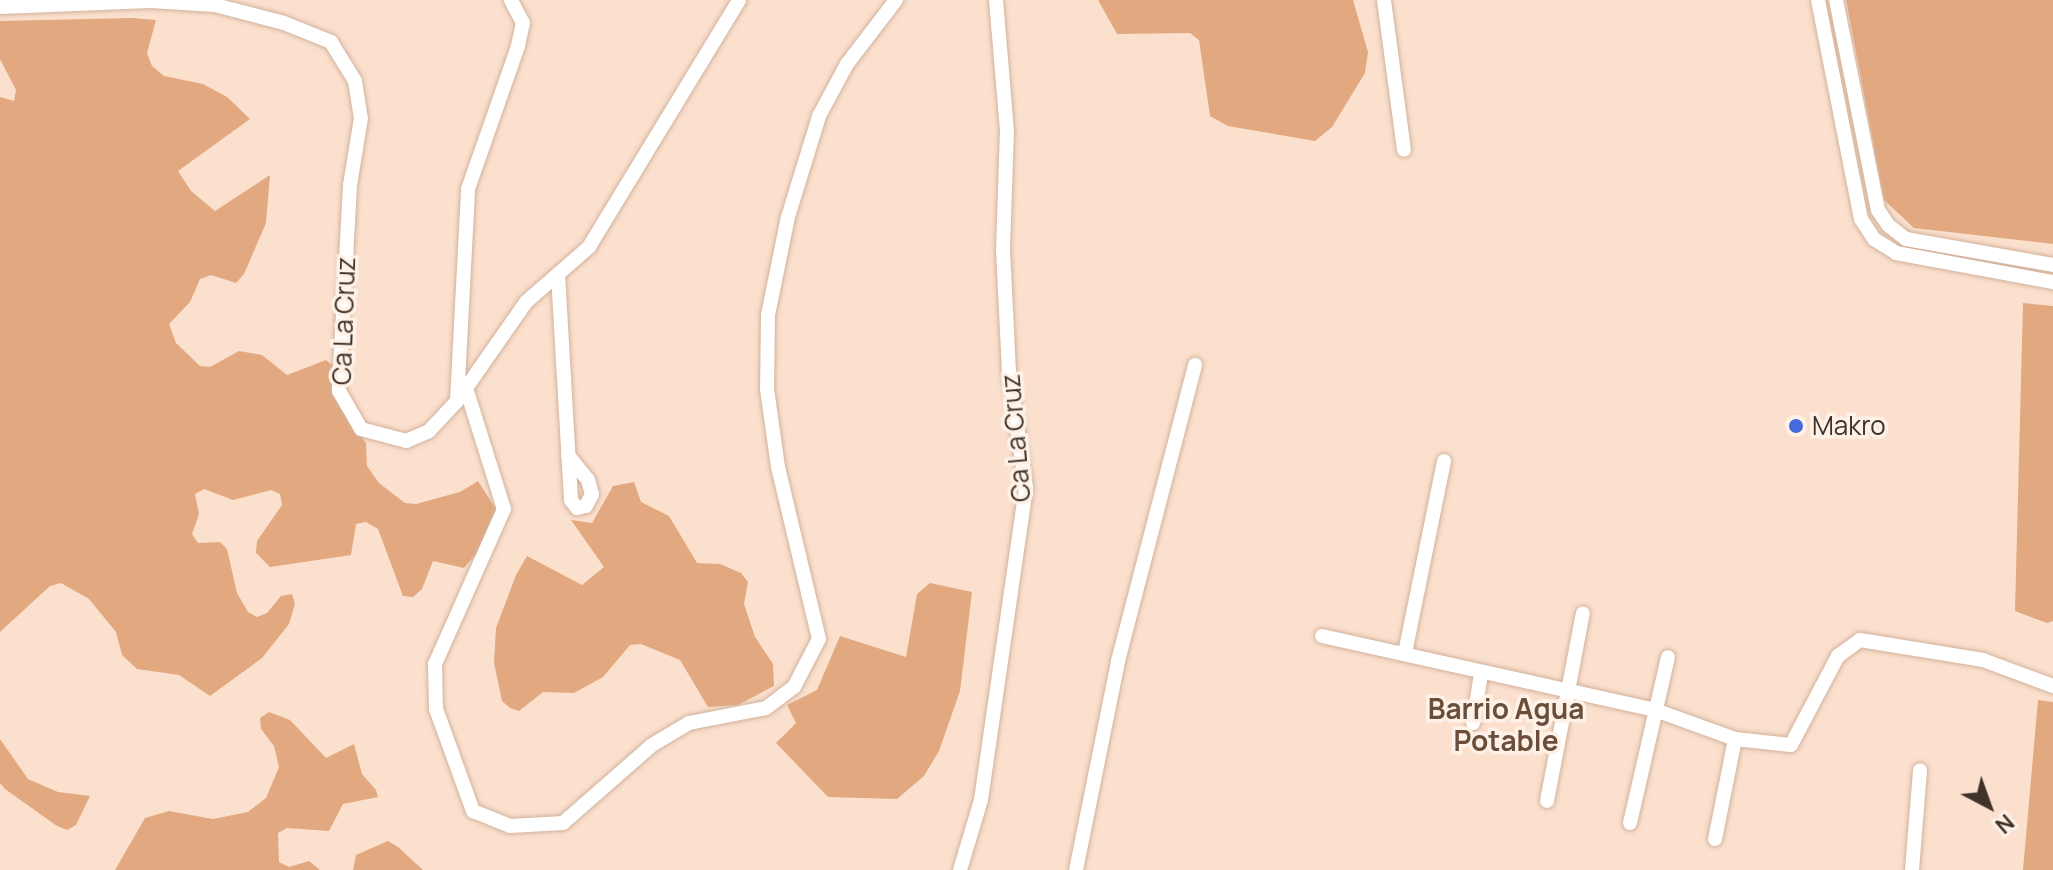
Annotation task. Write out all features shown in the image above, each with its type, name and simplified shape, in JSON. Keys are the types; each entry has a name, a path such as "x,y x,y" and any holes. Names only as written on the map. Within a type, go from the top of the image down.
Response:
{"street":[{"path":"457,401 468,189 518,46 523,23 511,0"},
{"name":"Ca La Cruz","path":"0,7 151,1 215,5 284,23 331,42 355,81 361,118 350,185 339,391 347,413 361,429 406,441 429,431 457,401 526,302 589,247 739,0"},
{"path":"466,388 504,509 435,664 436,709 473,811 510,826 563,823 652,745 689,723 766,708 794,687 819,639 778,467 767,389 768,315 788,217 819,116 847,64 896,0"},
{"name":"Ca La Cruz","path":"960,870 989,753 1026,487 1009,372 1003,250 1007,131 996,0"},
{"path":"1384,0 1404,150"},
{"path":"1818,0 1861,219 1874,239 1896,253 2053,282"},
{"path":"1836,0 1878,210 1888,225 1906,239 2053,265"},
{"path":"558,274 568,455"},
{"path":"1076,870 1118,661 1195,365"},
{"path":"1405,653 1444,461"},
{"path":"1547,801 1583,613"},
{"path":"1322,636 1405,653 1481,674 1655,710 1735,739 1791,745 1838,656 1860,640 1983,660 2053,686"},
{"path":"1630,823 1668,657"},
{"path":"1473,723 1481,674"},
{"path":"1715,839 1735,739"},
{"path":"1912,870 1920,770"}],"shaded area":[{"path":"1098,0 1353,0 1368,52 1365,73 1332,127 1315,141 1228,126 1210,116 1199,40 1190,33 1117,34"},
{"path":"1846,0 2053,0 2053,244 1914,228 1884,200"},
{"path":"156,20 147,53 152,66 164,76 203,84 227,97 250,119 178,171 191,191 215,211 270,175 266,223 244,274 236,283 211,275 200,279 190,302 169,324 176,343 200,366 210,367 239,351 262,355 287,375 326,360 334,367 339,407 366,443 367,466 379,483 405,503 416,504 460,492 478,481 499,514 485,543 464,568 433,561 422,589 413,597 403,596 378,529 366,522 356,524 351,555 270,567 256,553 257,541 282,505 280,494 271,490 233,500 204,489 195,494 199,514 192,534 198,543 220,542 227,549 237,593 248,612 257,617 267,613 281,596 292,594 295,604 289,624 262,658 210,696 179,675 137,669 122,655 116,632 89,599 61,583 50,586 0,632 0,97 14,101 16,90 0,59 0,21"},
{"path":"2023,303 2053,306 2053,621 2047,623 2015,611"},
{"path":"634,482 641,502 669,516 697,563 720,564 741,573 748,582 744,604 755,637 773,664 774,686 738,705 708,707 680,660 641,644 630,645 603,677 574,693 543,692 519,711 510,708 502,701 494,663 496,628 516,575 527,556 582,585 604,567 571,520 592,523 613,486"},
{"path":"930,583 972,592 960,691 939,751 924,776 897,799 828,797 776,743 796,723 787,705 817,690 840,636 906,657 917,594"},
{"path":"2038,700 2053,702 2053,870 2023,870"},
{"path":"269,712 290,720 326,758 354,744 362,774 376,790 378,797 343,804 329,831 287,828 278,833 279,862 289,867 309,861 320,870 115,870 145,818 169,811 213,819 248,812 266,798 279,767 274,746 261,729 260,718"},
{"path":"0,739 28,779 58,792 90,796 76,825 67,830 57,826 5,789 0,783"},
{"path":"388,841 423,870 353,870 356,855"}],"place":[{"name":"Makro","path":"1796,426"}],"district":[{"name":"Barrio Agua Potable","path":"1506,724"}]}
